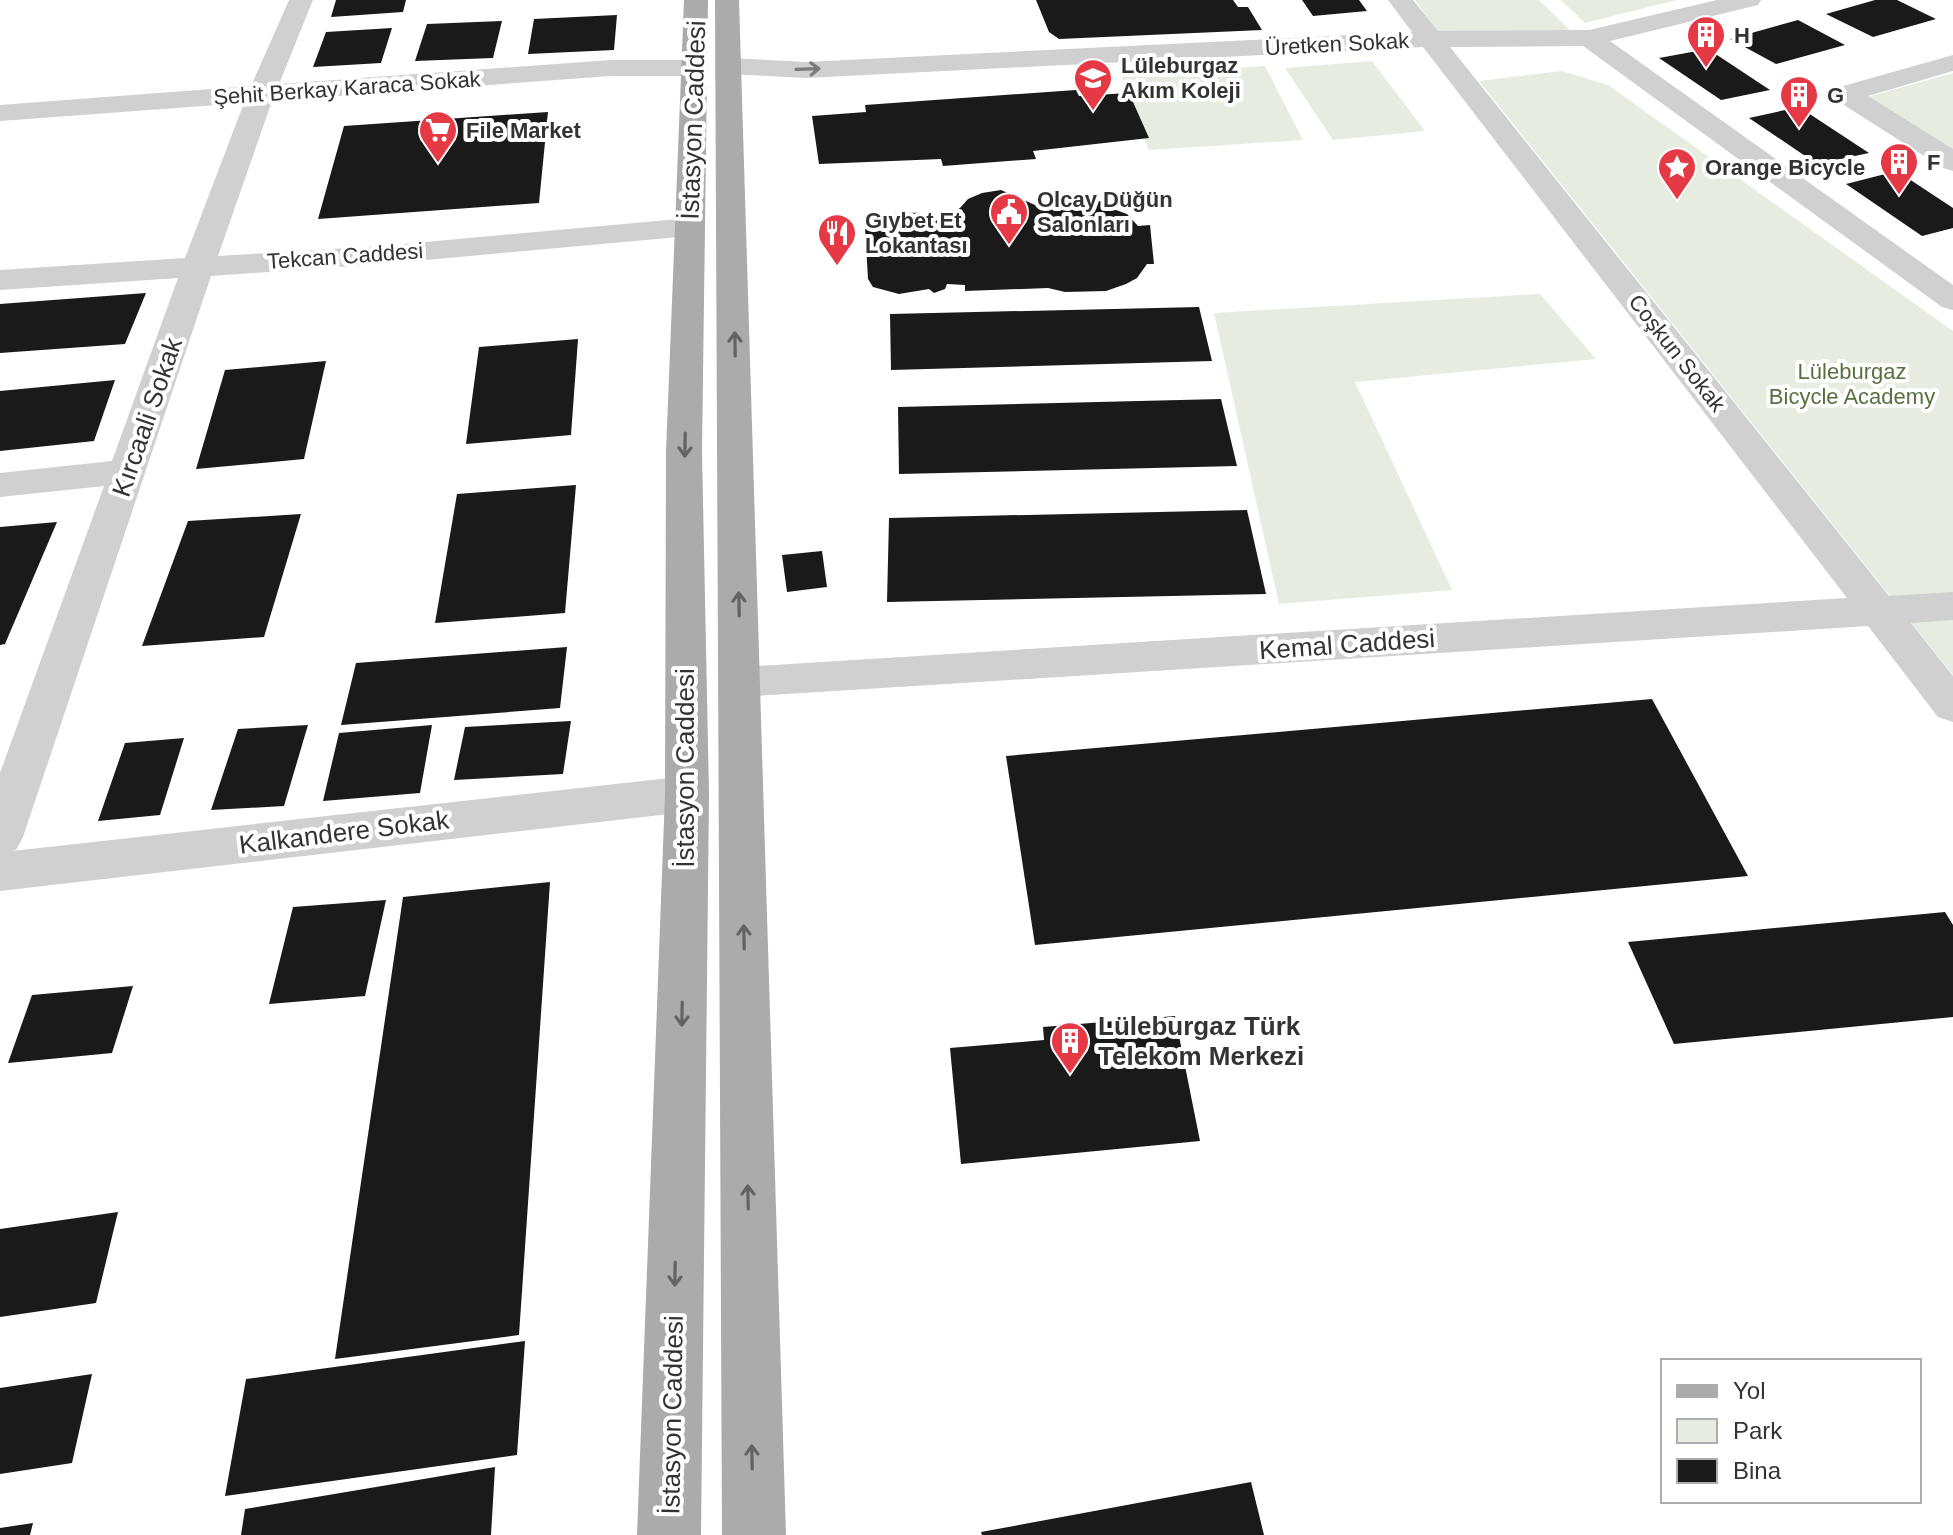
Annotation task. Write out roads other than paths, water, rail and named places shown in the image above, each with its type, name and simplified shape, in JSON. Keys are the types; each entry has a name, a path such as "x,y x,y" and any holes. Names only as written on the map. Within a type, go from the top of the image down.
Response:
{"main road":[{"name":"İstasyon Caddesi","path":"669,1535 687,794 684,452 696,0"},
{"name":"İstasyon Caddesi","path":"727,0 754,1535"},
{"path":"694,68 730,66"},
{"path":"685,684 740,682"}],"street":[{"name":"Kırcaali Sokak","path":"0,837 198,267 261,94 301,0"},
{"name":"Coşkun Sokak","path":"1400,0 1953,706"},
{"name":"Üretken Sokak","path":"730,66 806,70 1430,39 1589,38 1749,0"},
{"path":"1589,38 1953,300"},
{"path":"1953,63 1846,94 1953,162"},
{"name":"Şehit Berkay Karaca Sokak","path":"0,113 611,68 694,68"},
{"name":"Tekcan Caddesi","path":"0,280 382,255 690,227"},
{"path":"0,485 129,471"},
{"name":"Kemal Caddesi","path":"740,682 1953,606"},
{"name":"Kalkandere Sokak","path":"0,872 687,794"}],"place":[{"name":"H","path":"1706,69"},
{"name":"Lüleburgaz Akım Koleji","path":"1093,112"},
{"name":"G","path":"1799,129"},
{"name":"File Market","path":"438,164"},
{"name":"F","path":"1899,196"},
{"name":"Orange Bicycle","path":"1677,201"},
{"name":"Olcay Düğün Salonları","path":"1009,246"},
{"name":"Gıybet Et Lokantası","path":"837,267"},
{"name":"Lüleburgaz Türk Telekom Merkezi","path":"1070,1075"}],"park label":[{"name":"Lüleburgaz Bicycle Academy","path":"1852,384"}]}
